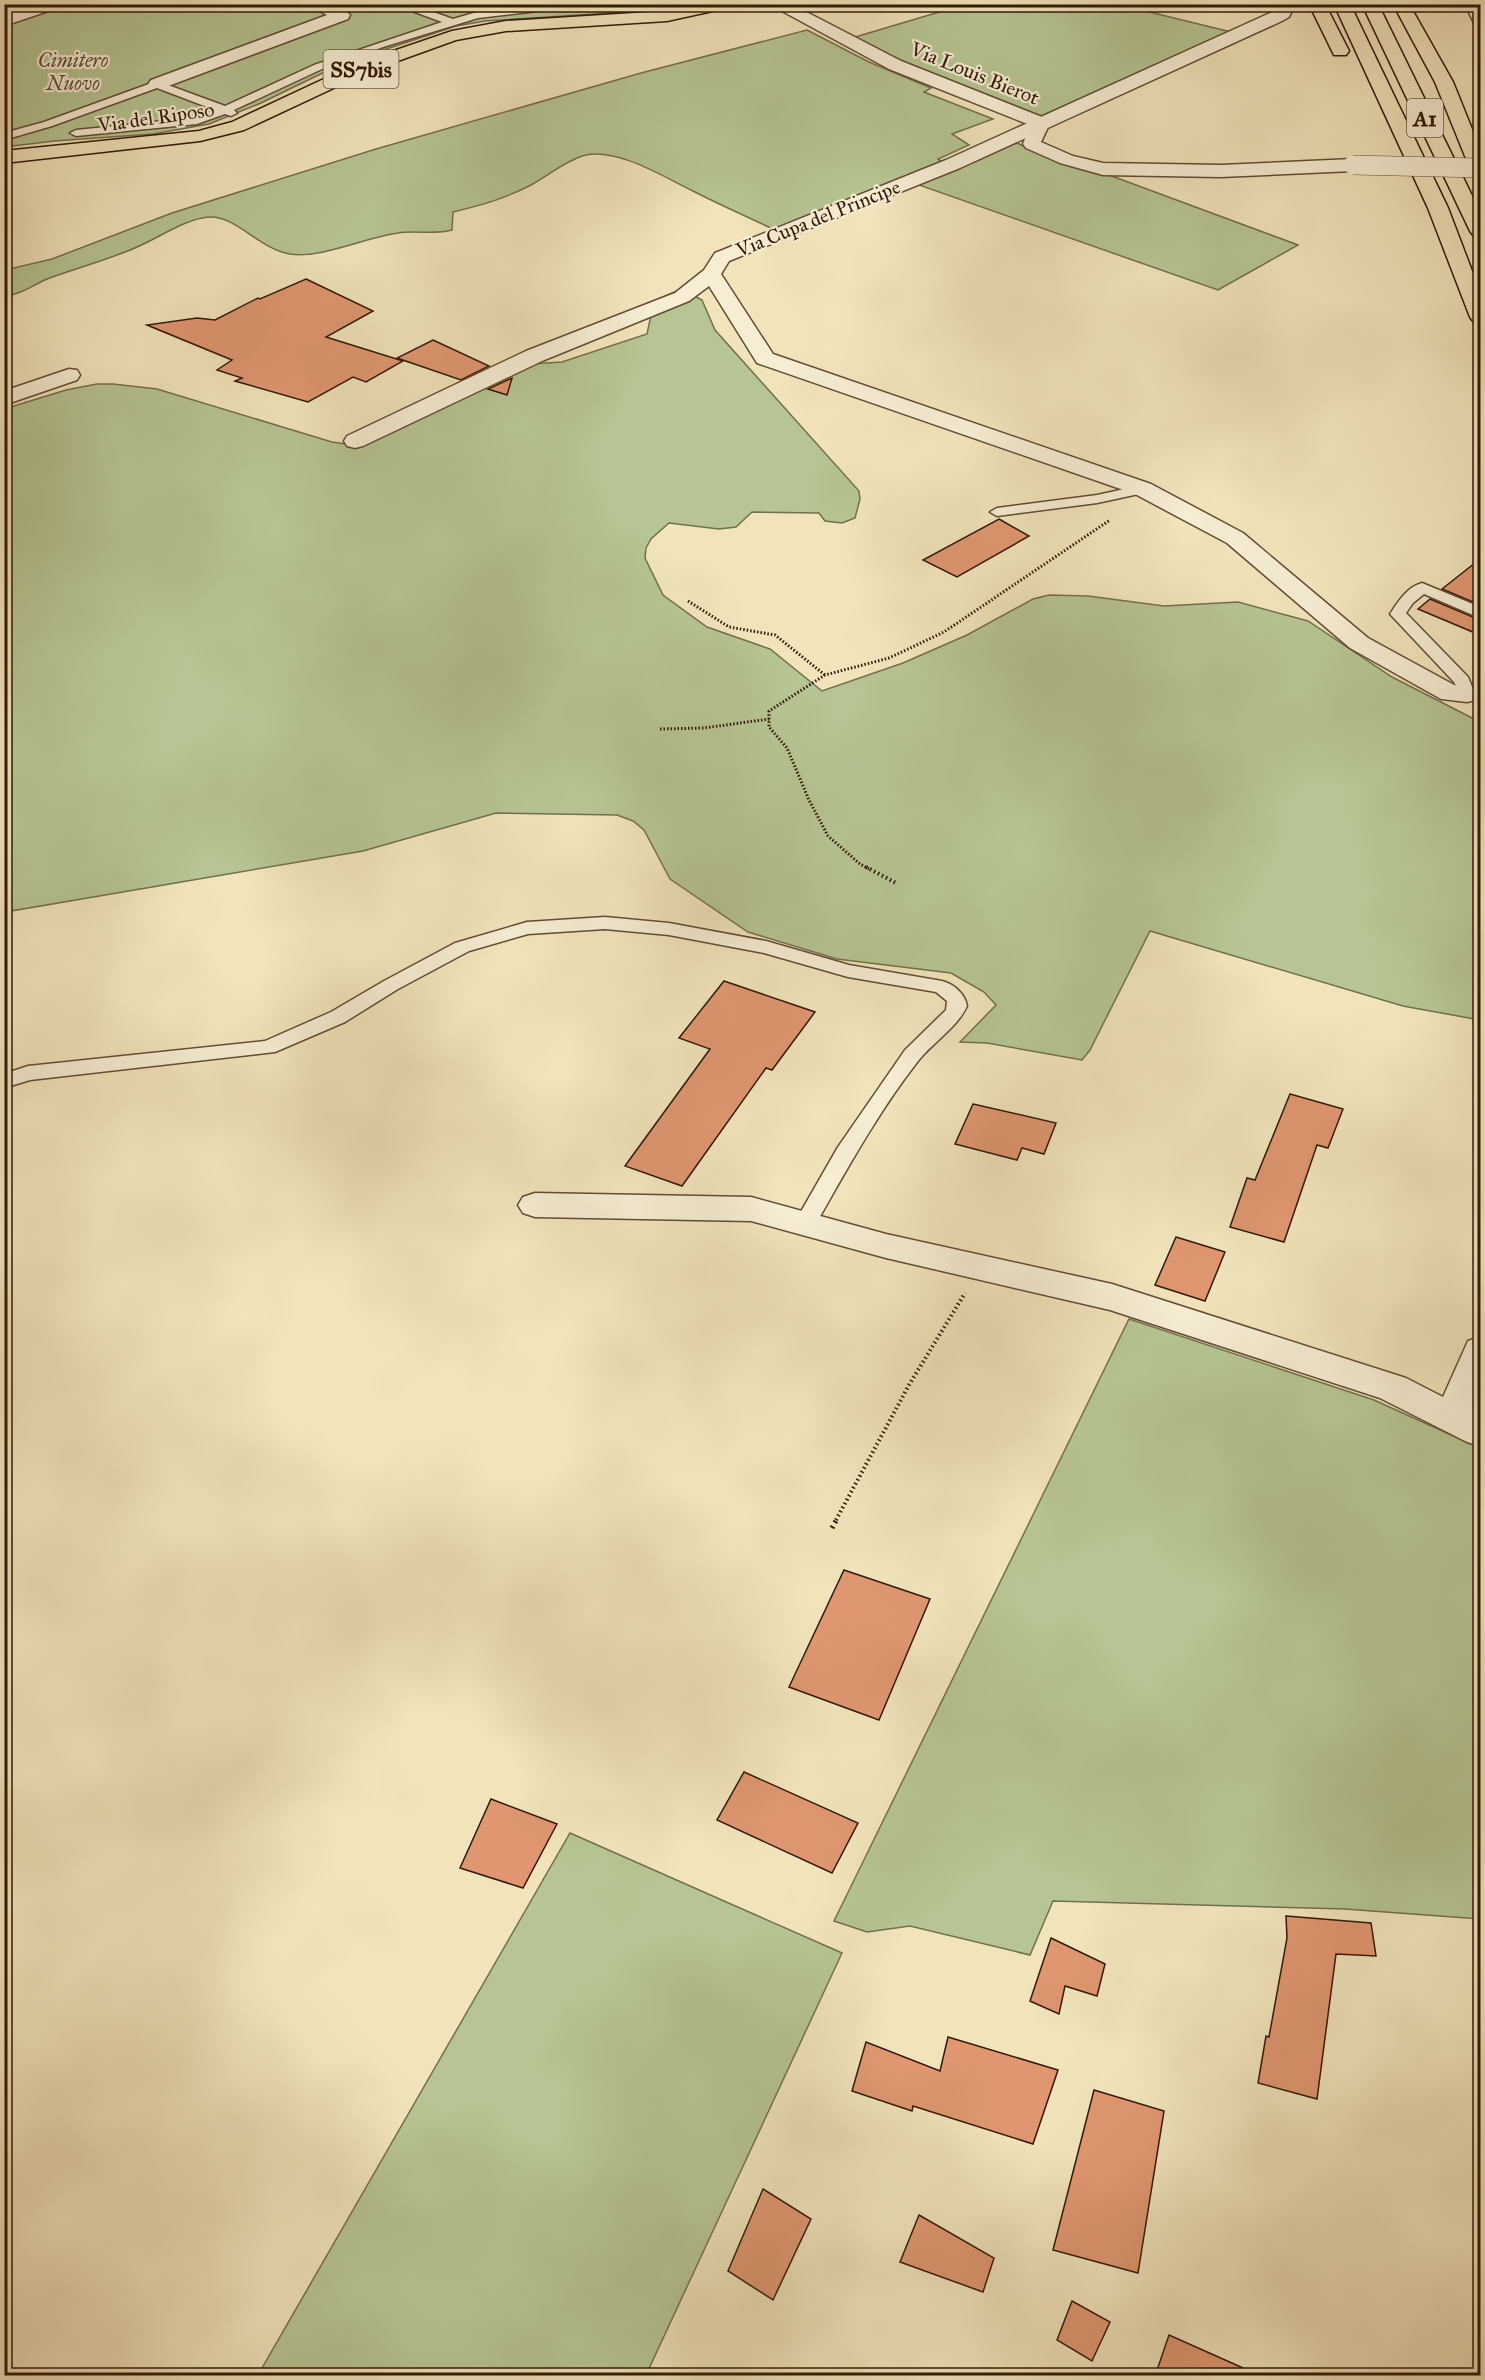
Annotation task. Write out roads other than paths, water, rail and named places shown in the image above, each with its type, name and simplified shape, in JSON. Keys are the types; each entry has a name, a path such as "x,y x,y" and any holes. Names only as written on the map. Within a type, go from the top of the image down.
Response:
{"main road":[{"name":"Via del Riposo","path":"4,157 200,136 238,126 364,67 452,36 506,26 667,16 725,4"},
{"path":"1317,4 1346,64"},
{"name":"A1","path":"1342,4 1438,208 1480,317"},
{"name":"A1","path":"1370,4 1480,231"},
{"path":"1401,4 1444,82 1480,169"},
{"path":"1387,142 1411,179 1438,208"}],"street":[{"path":"4,4 27,13"},
{"path":"4,21 54,4"},
{"path":"157,84 342,15 315,4"},
{"name":"Via Louis Bierot","path":"777,4 894,65 1036,121 1040,125 1033,136 1032,144 1084,166 1103,169 1221,171 1353,165 1480,169"},
{"name":"Via Cupa del Principe","path":"355,441 534,356 682,297 711,273 722,256 953,164 1276,17 1283,13 1287,4"},
{"path":"1473,4 1480,19"},
{"path":"711,273 765,358 1143,489 1235,538 1359,643 1466,699"},
{"path":"4,399 69,375"},
{"path":"535,1205 751,1209 806,1222 886,1246 1112,1297 1393,1388 1467,1425 1480,1351"}],"lane":[{"path":"398,4 454,23"},
{"path":"76,133 197,121 225,111 318,67 477,15 572,4"},
{"path":"4,136 48,124 157,84 249,120"},
{"path":"997,512 1097,499 1143,489"},
{"path":"1466,699 1462,680 1398,614 1407,600 1422,588 1480,613"},
{"path":"4,1081 28,1073 268,1047 338,1017 391,985 462,947 527,928 605,922 669,928 766,947 848,972 942,987 956,999 957,1006 954,1013 912,1055 845,1152 806,1222"}],"park label":[{"name":"Cimitero Nuovo","path":"73,72"}]}
